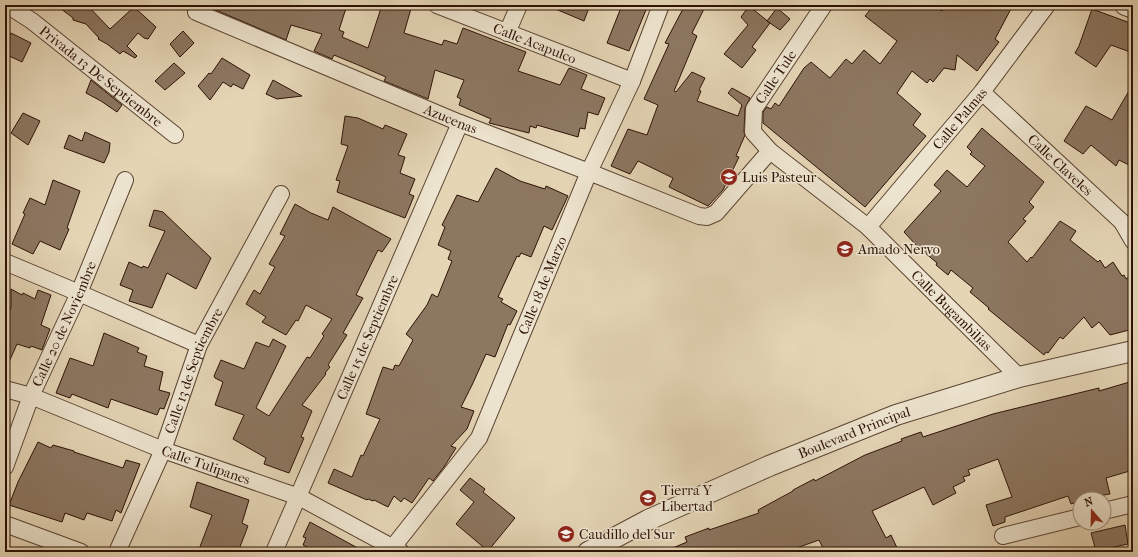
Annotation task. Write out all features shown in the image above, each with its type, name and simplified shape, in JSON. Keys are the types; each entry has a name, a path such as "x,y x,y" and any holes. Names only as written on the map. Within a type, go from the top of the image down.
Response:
{"street":[{"name":"Privada 13 De Septiembre","path":"7,5 32,21 175,135"},
{"name":"Calle Acapulco","path":"437,5 632,81"},
{"path":"507,33 519,5"},
{"name":"Calle 18 de Marzo","path":"397,549 479,438 589,172 632,81 661,5"},
{"name":"Calle Tule","path":"770,151 753,132 754,109 824,5"},
{"name":"Calle Palmas","path":"868,227 982,92 1047,5"},
{"path":"1125,5 1133,8"},
{"name":"Azucenas","path":"196,12 460,123 699,216 707,217 716,213 770,151"},
{"name":"Calle Claveles","path":"982,92 1128,219 1133,241"},
{"name":"Calle 15 de Septiembre","path":"274,552 460,123"},
{"name":"Calle Bugambilias","path":"770,151 868,227 1019,377"},
{"name":"Calle 20 de Noviembre","path":"5,467 31,396 79,293 125,180"},
{"name":"Calle 13 de Septiembre","path":"117,552 163,450 199,345 281,194"},
{"path":"5,262 199,345"},
{"name":"Boulevard Principal","path":"588,552 648,520 783,460 896,415 1019,377 1133,351"},
{"name":"Calle Tulipanes","path":"5,389 31,396 163,450 299,497 397,549"},
{"path":"1112,509 1133,504"},
{"path":"1004,536 1072,519"},
{"path":"5,524 81,552"}],"building":[{"path":"56,5 87,5 110,29 134,7 156,27 148,39 144,38 138,33 127,46 137,56 135,58 123,51 120,54 98,39 99,38 86,24 73,20 73,18"},
{"path":"204,5 347,5 339,30 344,32 342,37 368,48 382,5 412,5 404,33 442,45 444,40 457,44 463,28 526,52 518,71 560,85 569,68 587,75 581,89 605,98 598,115 588,112 585,129 580,128 578,137 537,125 536,128 530,126 529,133 489,123 491,119 459,105 461,99 457,97 464,80 435,70 428,99 384,81 386,77 363,67 334,55 332,59 314,51 322,34 291,25 286,40"},
{"path":"546,5 590,5 584,21"},
{"path":"622,5 648,5 629,51 607,43"},
{"path":"685,5 706,5 692,33 697,36 674,91 676,92 692,72 705,78 699,90 701,91 697,101 738,116 742,105 728,93 732,88 750,98 745,108 745,135 736,156 739,157 723,190 708,206 669,187 673,178 638,161 630,174 611,166 628,129 647,135 658,105 644,99 669,44 665,43"},
{"path":"874,5 934,5 942,11 946,5 1013,5 995,39 999,42 977,71 957,55 955,70 944,68 933,82 930,79 927,83 912,71 897,93 921,114 913,125 926,136 865,207 763,123 763,112 767,107 771,109 775,103 779,106 804,68 811,62 830,78 846,59 852,64 864,50 880,64 897,41 865,16"},
{"path":"749,6 770,23 752,47 756,50 742,68 724,54 748,25 741,17"},
{"path":"777,8 790,19 780,30 767,21"},
{"path":"1092,9 1133,24 1133,53 1111,45 1096,67 1075,53 1079,46"},
{"path":"183,31 194,43 180,57 170,44"},
{"path":"11,33 31,43 22,62 5,54 5,46"},
{"path":"222,58 250,75 243,89 233,84 231,87 223,82 210,100 198,86 209,73 211,74"},
{"path":"174,63 185,73 165,90 155,81"},
{"path":"91,80 122,105 117,112 86,93"},
{"path":"273,80 302,96 277,99 266,94"},
{"path":"1133,84 1133,167 1119,160 1116,166 1091,145 1083,154 1064,141 1086,106 1112,120"},
{"path":"23,113 40,121 28,145 11,133"},
{"path":"345,116 358,118 383,129 385,125 407,134 398,155 405,157 400,173 415,179 409,194 414,196 405,218 337,192 340,181 336,180 348,146 341,144"},
{"path":"982,128 1044,182 1029,202 1034,207 1023,219 1026,221 1008,242 1027,262 1031,257 1032,258 1060,221 1076,231 1070,240 1098,262 1100,260 1105,268 1113,262 1122,276 1124,275 1126,279 1133,274 1133,329 1110,335 1099,322 1092,328 1084,317 1063,339 1060,337 1048,353 1046,352 1044,355 988,309 989,308 970,292 973,288 951,270 948,275 936,265 937,263 916,245 904,232 941,191 934,185 947,170 967,187 985,166 970,154 972,152 967,147"},
{"path":"85,132 110,143 109,152 104,163 64,148 69,135 82,141"},
{"path":"496,168 520,181 545,189 546,186 568,196 552,230 544,226 531,257 521,253 519,257 517,256 498,297 503,299 501,302 517,311 510,325 508,324 495,357 486,354 461,407 474,411 467,429 451,446 456,448 444,467 433,481 429,478 412,503 404,498 401,502 394,496 388,507 374,500 367,500 328,483 334,469 352,477 361,455 363,456 380,419 366,414 383,367 393,370 395,365 399,366 413,340 406,334 427,305 432,294 437,297 438,296 452,261 448,259 451,251 438,245 445,227 442,225 457,195 478,202"},
{"path":"53,180 80,191 67,228 69,229 60,250 40,241 33,254 12,244 30,198 45,205"},
{"path":"295,204 328,220 333,207 391,239 382,252 378,250 356,295 363,298 343,333 347,335 328,365 330,367 302,405 312,411 301,437 304,438 289,473 264,464 266,458 233,439 244,415 215,405 223,382 214,376 221,360 244,369 256,342 269,347 273,339 286,346 256,408 269,416 307,357 310,358 324,336 322,334 332,319 306,305 298,321 296,320 286,335 262,322 266,317 246,304 254,290 260,294 275,267 269,264 285,236 280,234"},
{"path":"154,210 163,212 211,258 196,289 167,273 152,308 129,301 133,290 120,285 129,262 142,268 143,266 148,268 165,231 149,226"},
{"path":"11,289 22,295 23,293 35,299 38,290 51,295 41,325 50,329 42,350 31,346 30,348 17,344 5,371 5,321 11,307"},
{"path":"104,333 139,348 137,352 147,356 144,366 163,372 159,390 170,393 164,409 160,408 157,415 111,399 108,408 72,394 70,398 56,393 70,358 93,366"},
{"path":"1133,381 1133,470 1106,478 1109,491 1072,491 1072,504 1068,496 1005,517 1005,522 993,526 986,505 1012,497 998,459 968,470 970,475 963,477 965,481 953,487 956,493 933,505 924,487 872,511 886,538 891,535 899,552 825,552 819,540 785,552 663,552 687,542 685,537 759,513 758,510 814,479 815,481 865,455 902,441 901,439 921,432 923,437 993,414 1099,388 1099,391"},
{"path":"38,442 51,448 53,445 123,468 126,460 140,464 121,513 116,510 112,521 87,513 84,520 65,513 62,522 9,505 18,482"},
{"path":"470,478 485,489 483,492 515,518 488,551 456,524 474,502 460,490"},
{"path":"197,482 249,500 242,523 248,526 238,552 198,552 212,515 190,507"},
{"path":"310,522 365,552 317,552 303,545 306,538 303,537"},
{"path":"1125,525 1128,544 1096,551 1091,533 1112,531 1112,528"}],"place":[{"name":"Luis Pasteur","path":"729,177"},
{"name":"Amado Nervo","path":"845,249"},
{"name":"Tierra Y Libertad","path":"648,498"},
{"name":"Caudillo del Sur","path":"566,534"}]}
